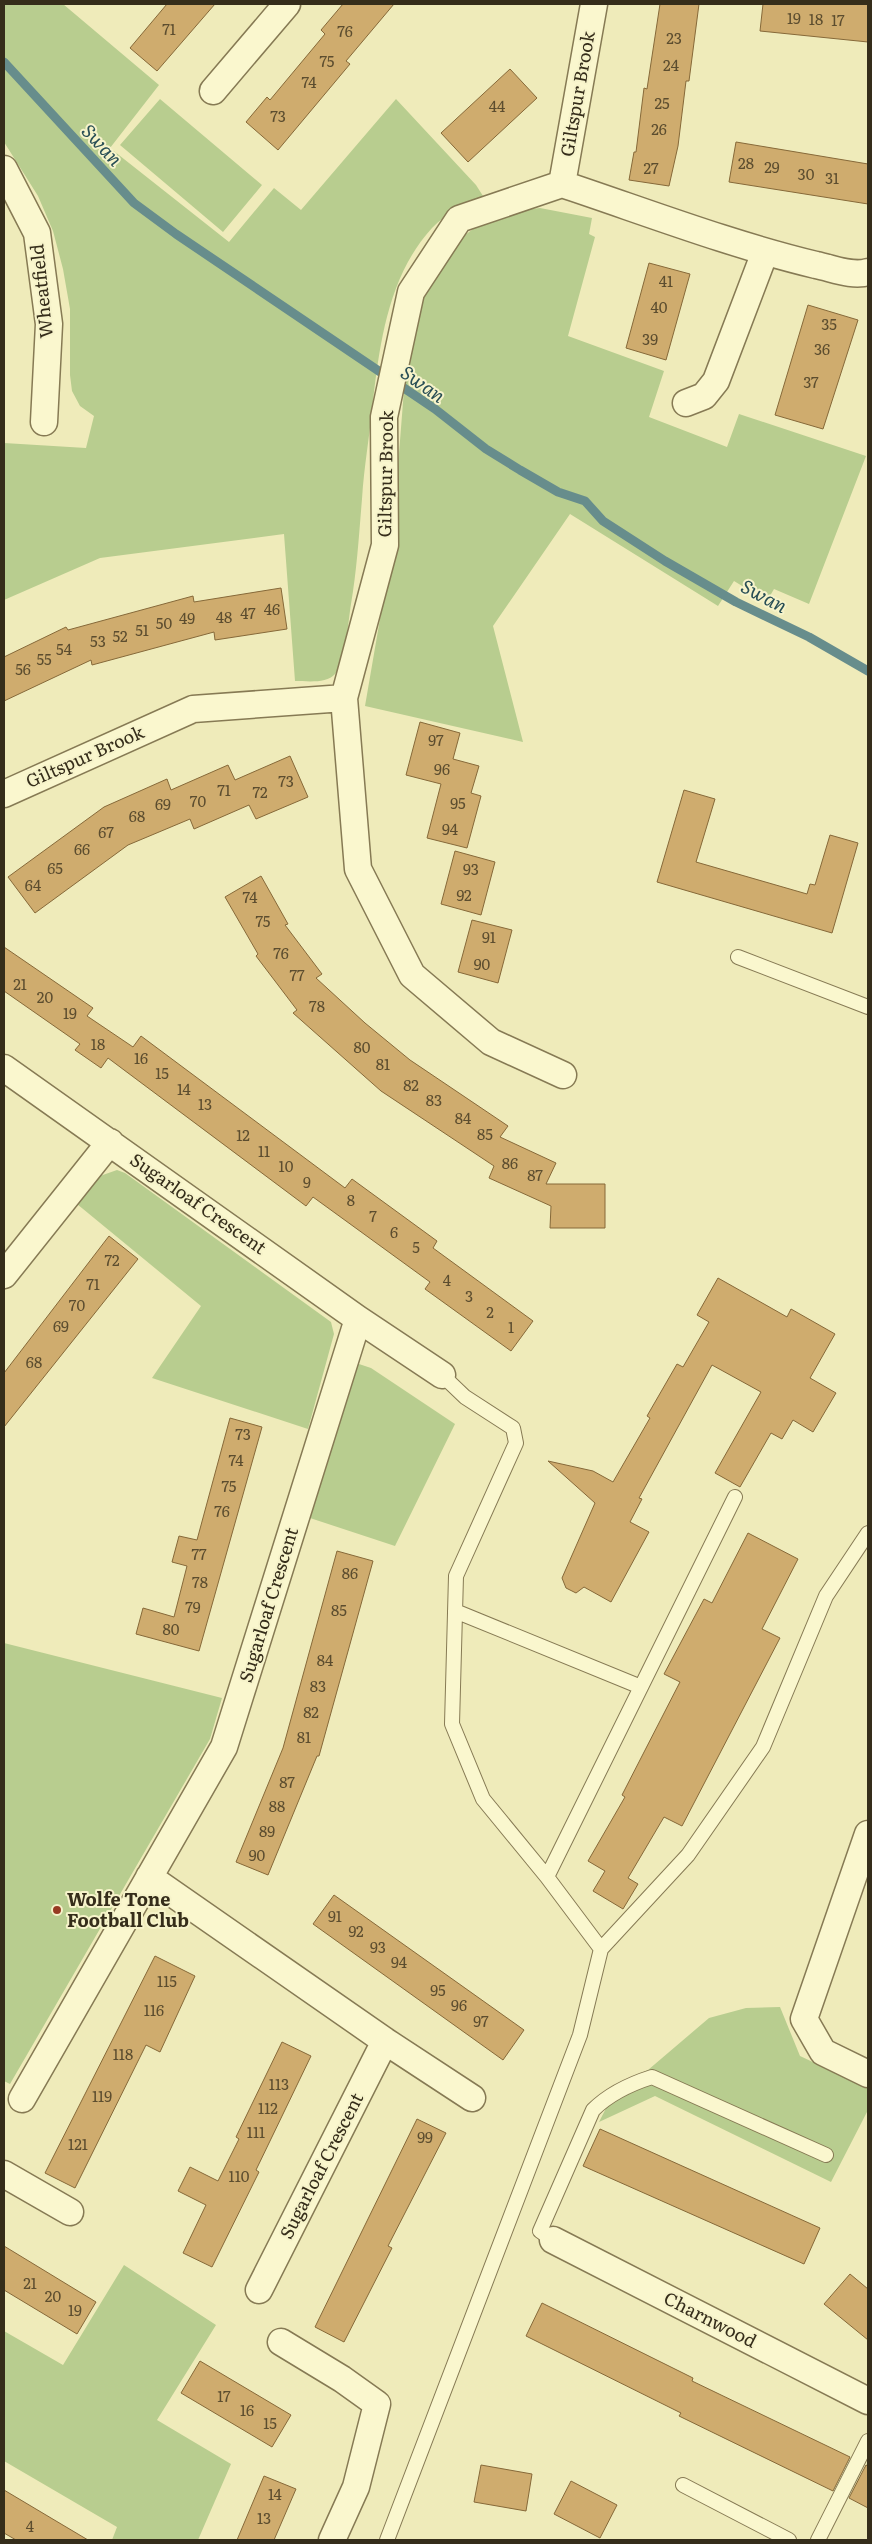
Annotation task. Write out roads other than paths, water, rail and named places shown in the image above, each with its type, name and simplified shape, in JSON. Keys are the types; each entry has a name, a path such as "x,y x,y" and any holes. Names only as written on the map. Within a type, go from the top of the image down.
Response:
{"street":[{"path":"213,91 287,4"},
{"name":"Giltspur Brook","path":"563,1076 491,1042 412,975 358,869 344,698 385,545 384,417 395,357 411,292 459,220 562,184 594,4"},
{"name":"Wheatfield","path":"4,169 36,233 49,324 44,422"},
{"path":"562,184 765,252 848,272 862,274 868,272"},
{"path":"686,404 704,396 716,381 765,252"},
{"name":"Giltspur Brook","path":"4,794 193,709 344,698"},
{"name":"Sugarloaf Crescent","path":"4,1068 358,1319 442,1375"},
{"path":"4,1276 110,1142"},
{"name":"Sugarloaf Crescent","path":"22,2099 224,1747 358,1319"},
{"path":"868,1834 804,2019 823,2052 868,2074"},
{"path":"149,1877 384,2042 472,2098"},
{"name":"Sugarloaf Crescent","path":"259,2290 384,2042"},
{"path":"4,2174 70,2212"},
{"name":"Charnwood","path":"553,2240 868,2401"},
{"path":"281,2342 342,2379 377,2404 356,2487 332,2540"}],"lane":[{"path":"738,957 868,1007"},
{"path":"442,1375 465,1396 513,1428 516,1443 456,1576 452,1724 483,1799 547,1877 601,1949"},
{"path":"547,1877 735,1497"},
{"path":"387,2540 580,2035 601,1949 688,1855 763,1747 826,1596 868,1533"},
{"path":"455,1611 641,1688"},
{"path":"553,2240 540,2231 593,2110 605,2098 633,2083 652,2077 826,2155"},
{"path":"818,2540 868,2441"},
{"path":"682,2485 789,2540"}],"waterway":[{"name":"Swan","path":"4,62 134,203 176,234 435,409 486,449 558,492 585,501 603,521 665,561 736,602 809,637 868,671"}],"place":[{"name":"Wolfe Tone Football Club","path":"57,1910"}]}
